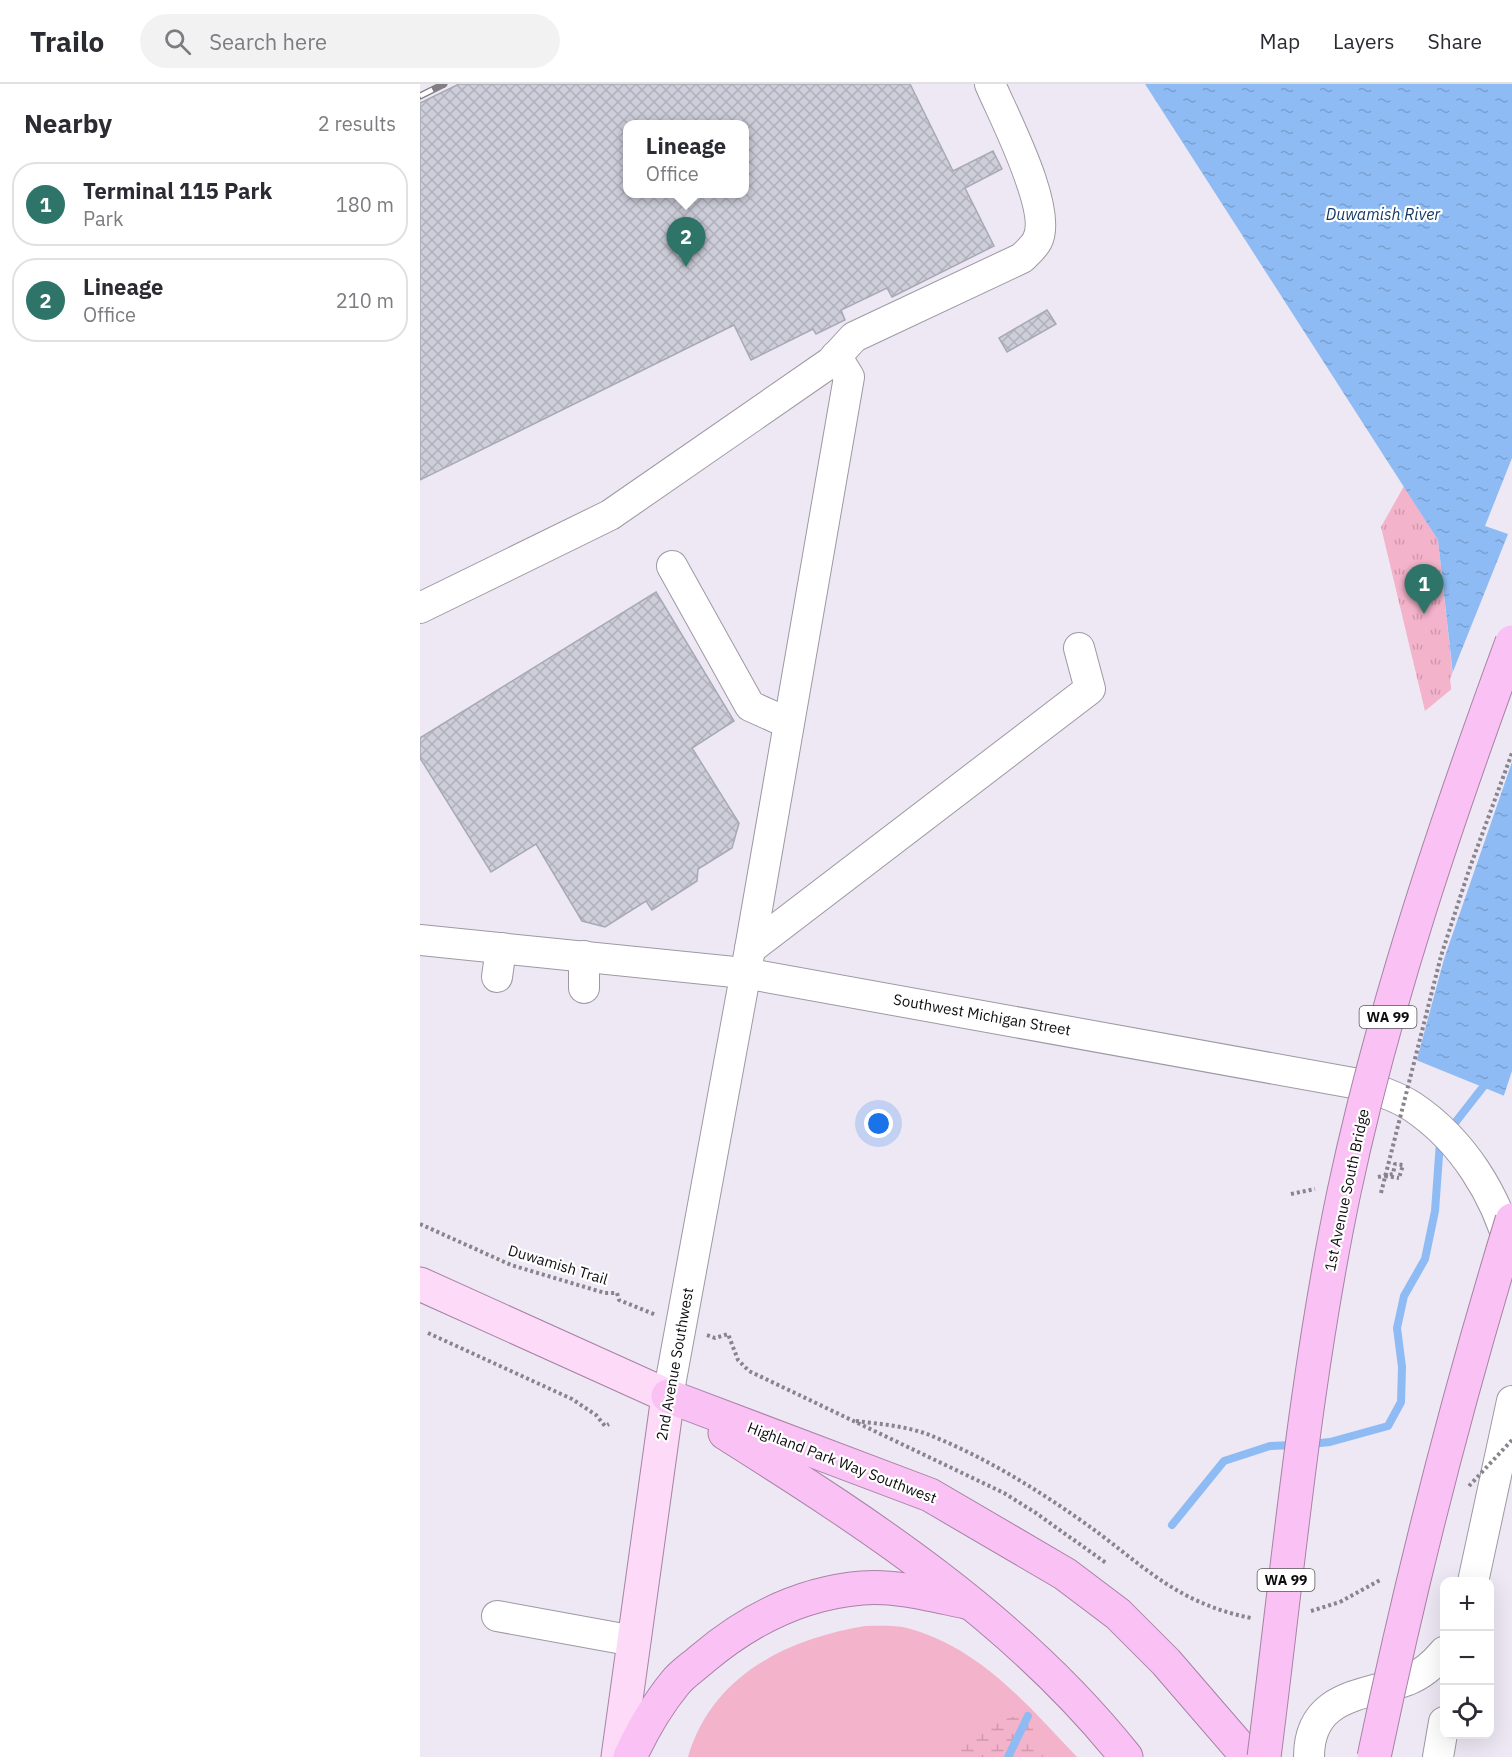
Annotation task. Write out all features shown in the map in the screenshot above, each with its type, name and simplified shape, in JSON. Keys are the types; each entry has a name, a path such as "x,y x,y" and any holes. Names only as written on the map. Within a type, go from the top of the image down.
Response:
{"highway":[{"name":"1st Avenue South Bridge","path":"1264,1757 1309,1404 1344,1193 1376,1057 1407,950 1474,745 1512,642"},
{"path":"1374,1757 1444,1461 1482,1318 1502,1211"},
{"name":"Highland Park Way Southwest","path":"668,1396 814,1489 902,1549 974,1603 1038,1660 1105,1731 1126,1757"},
{"name":"Highland Park Way Southwest","path":"668,1396 930,1495 1065,1574 1118,1614 1166,1662 1248,1757"},
{"path":"630,1757 658,1706 676,1682 738,1631 774,1610 824,1594 863,1588 903,1590 974,1603"}],"main road":[{"name":"Highland Park Way Southwest","path":"420,1284 668,1396"},
{"name":"2nd Avenue Southwest","path":"618,1757 668,1396"}],"street":[{"path":"420,608 610,515 836,356 854,337 1022,258 1038,240 1041,224 1037,192 990,84"},
{"name":"2nd Avenue Southwest","path":"668,1396 849,377 836,356"},
{"path":"672,566 750,706 788,723"},
{"path":"747,961 1090,689 1079,648"},
{"name":"Southwest Michigan Street","path":"420,940 584,956 747,961 1353,1083 1385,1093 1412,1106 1437,1126 1461,1150 1502,1211 1512,1257"},
{"path":"497,977 501,948"},
{"path":"584,956 584,988"},
{"path":"1474,1577 1512,1401"},
{"path":"496,1616 634,1641"},
{"path":"1309,1757 1309,1744 1317,1720 1331,1707 1355,1693 1408,1679 1430,1668 1440,1657"},
{"path":"1438,1757 1441,1739"}],"path":[{"path":"1381,1193 1442,956 1469,870 1512,753"},
{"path":"1385,1176 1400,1178 1403,1165 1395,1164 1393,1174"},
{"name":"Duwamish Trail","path":"420,1224 527,1271 605,1293 617,1293 619,1300"},
{"path":"428,1333 572,1399 596,1415 605,1426 609,1424"},
{"path":"716,1338 728,1334"},
{"path":"852,1420 890,1425 940,1440 1010,1474 1080,1520 1147,1573 1183,1595 1222,1612 1260,1620"},
{"path":"1308,1613 1340,1602"}],"green space":[{"path":"1404,486 1438,540 1454,687 1425,711 1381,527"},
{"path":"865,1626 907,1628 933,1637 980,1663 1021,1698 1077,1757 688,1757 699,1728 715,1704 734,1683 756,1666 808,1640"},
{"path":"1024,1713 1036,1722 1028,1742 1046,1753 1042,1757 957,1757 969,1740 985,1728"}],"water":[{"name":"Duwamish River","path":"1145,84 1512,84 1512,1099 1367,1040 1459,729 1438,540"}],"pier":[{"path":"1512,458 1512,762 1444,959 1416,1063 1366,1042 1364,1039 1456,729 1450,679 1508,534 1485,526"},
{"path":"1512,1071 1512,1102 1503,1098"}],"building":[{"path":"459,84 910,84 953,171 993,151 1002,169 965,188 994,246 892,297 887,288 841,310 845,320 816,334 813,329 751,360 734,325 420,480 420,103"},
{"path":"1047,310 1056,324 1007,352 999,338"},
{"path":"656,592 734,721 692,748 739,823 732,848 698,869 697,881 652,910 646,901 605,927 582,921 536,844 491,872 420,758 420,738"}],"waterway":[{"path":"1310,1444 1330,1442 1388,1426 1401,1402 1402,1367 1397,1328 1404,1296 1425,1259 1435,1211 1440,1142 1483,1087"},
{"path":"1172,1525 1224,1461 1270,1446 1294,1445"},
{"path":"1008,1757 1028,1716"}],"railway":[{"path":"420,96 444,84"}],"place":[{"name":"Lineage","path":"686,267"},
{"name":"Terminal 115 Park","path":"1424,614"}]}
